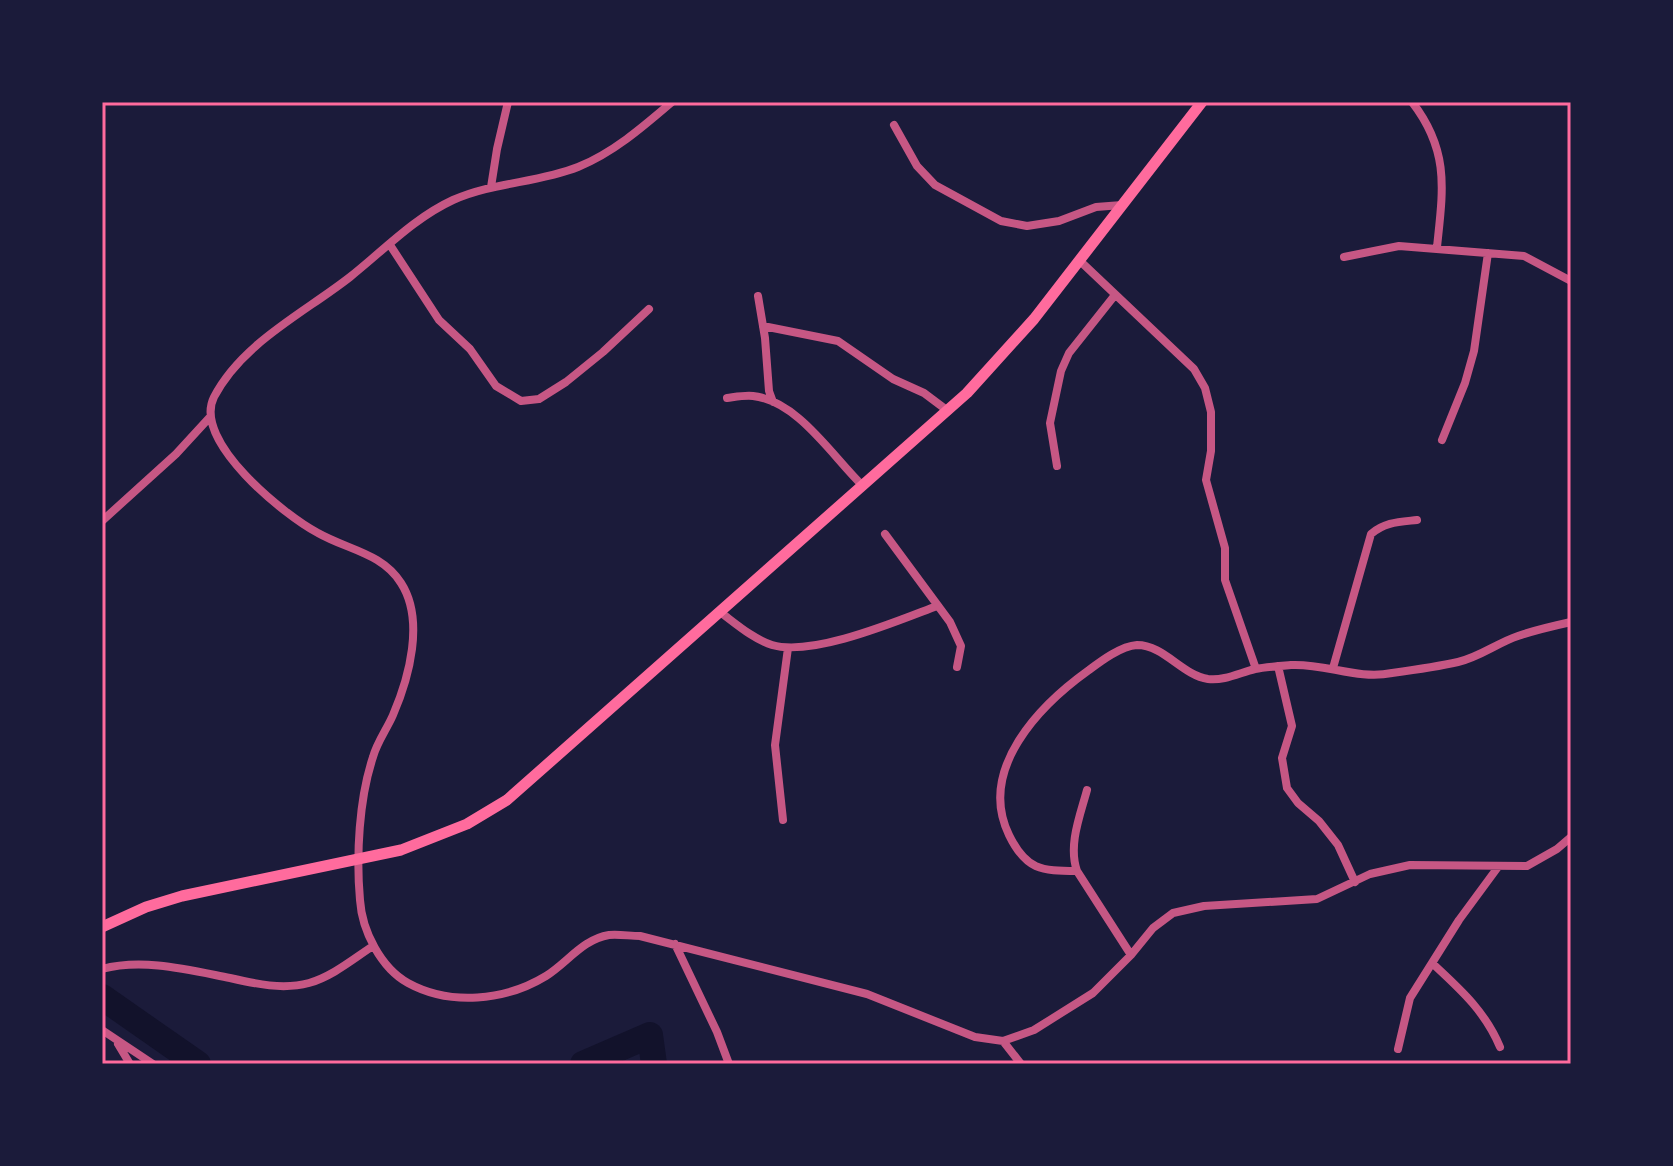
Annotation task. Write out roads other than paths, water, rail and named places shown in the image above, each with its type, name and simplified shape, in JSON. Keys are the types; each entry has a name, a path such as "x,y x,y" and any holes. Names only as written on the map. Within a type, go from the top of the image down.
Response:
{"main road":[{"path":"102,927 146,907 182,896 401,850 467,824 507,800 967,393 1034,319 1202,102"}],"street":[{"path":"491,187 508,102"},
{"path":"672,102 633,135 579,167 491,187 453,200 417,220 390,245 248,353 229,373 212,401 210,417 219,440 243,474 317,533 385,563 402,585 410,603 410,667 394,713 373,756 361,817 359,860 360,905 373,946 395,975 422,991 450,998 506,994 546,976 585,945 608,935 640,936 867,994 975,1037 1003,1041 1034,1030 1093,993 1153,928 1173,913 1204,906 1317,899 1370,874 1410,865 1527,866 1571,837"},
{"path":"1412,102 1433,133 1440,157 1442,197 1437,247"},
{"path":"894,125 917,166 935,185 1001,221 1027,226 1059,221 1096,207 1122,205"},
{"path":"390,245 439,320 470,349 496,386 521,401 539,399 566,382 649,309"},
{"path":"1344,257 1399,246 1524,256 1571,281"},
{"path":"1442,440 1474,351 1488,253"},
{"path":"1079,260 1194,369 1205,388 1211,412 1211,451 1206,480 1208,493 1225,548 1225,580 1256,669"},
{"path":"1057,466 1050,423 1061,371 1069,353 1115,295"},
{"path":"758,296 769,391 773,402"},
{"path":"763,326 838,341 893,379 924,393 948,411"},
{"path":"727,398 753,396 773,402 797,416 863,486"},
{"path":"102,521 176,454 210,417"},
{"path":"1333,668 1371,534 1395,522 1417,520"},
{"path":"885,534 950,622 961,646 957,667"},
{"path":"720,612 769,644 788,648 873,631 937,606"},
{"path":"1077,871 1047,871 1028,862 1016,849 1007,829 1001,801 1002,782 1009,760 1038,713 1105,658 1137,645 1158,651 1206,679 1302,664 1357,675 1379,675 1458,662 1517,636 1571,622"},
{"path":"783,820 775,745 788,648"},
{"path":"1278,666 1292,726 1282,758 1287,788 1338,845 1355,882"},
{"path":"1087,790 1074,851 1077,871 1131,955"},
{"path":"1398,1049 1410,998 1459,920 1498,867"},
{"path":"675,944 729,1064"},
{"path":"102,969 121,964 165,967 281,986 309,983 332,973 373,946"},
{"path":"1432,963 1476,1004 1493,1028 1500,1047"},
{"path":"102,1030 153,1064"},
{"path":"116,1040 130,1064"},
{"path":"1003,1041 1021,1064"}],"waterway":[{"path":"102,997 198,1064"},
{"path":"583,1064 650,1035 654,1064"}]}
